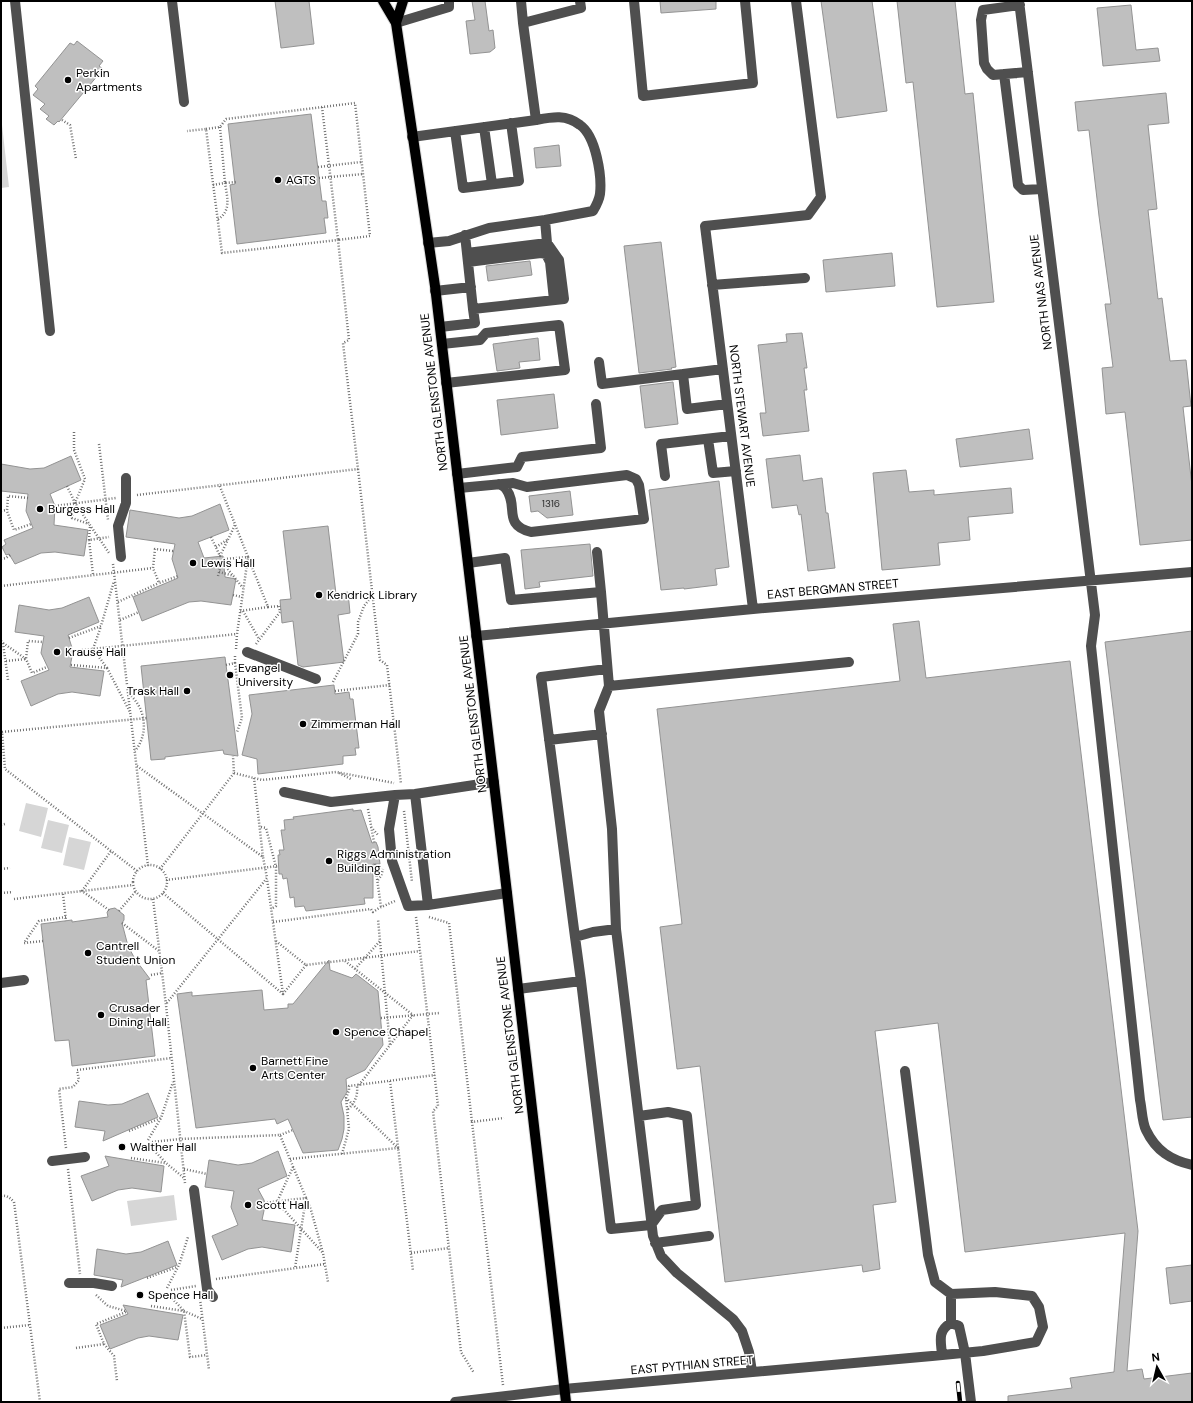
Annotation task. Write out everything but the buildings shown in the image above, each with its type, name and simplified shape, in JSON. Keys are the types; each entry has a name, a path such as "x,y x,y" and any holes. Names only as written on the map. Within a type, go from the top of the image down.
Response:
{"main road":[{"name":"NORTH GLENSTONE AVENUE","path":"383,1 396,23 436,291 566,1402"},
{"name":"NORTH GLENSTONE AVENUE","path":"396,23 403,1"}],"street":[{"path":"15,1 50,331"},
{"path":"172,1 184,102"},
{"path":"396,23 449,7 449,1"},
{"path":"521,1 536,120"},
{"path":"523,23 581,8 580,1"},
{"path":"634,1 644,96 753,83 745,1"},
{"name":"NORTH STEWART AVENUE","path":"753,609 705,226 808,215 822,197 796,1"},
{"path":"1020,3 983,10 981,20 984,63 986,69 992,75 1028,72"},
{"name":"NORTH NIAS AVENUE","path":"1020,3 1089,580 1095,615 1091,646 1140,1100 1146,1130 1160,1151 1178,1162 1192,1165"},
{"path":"1004,74 1018,185 1023,190 1042,188"},
{"path":"412,136 558,116 581,125 589,135 594,144 601,182 600,195 597,205 593,211 489,228 449,241 428,243"},
{"path":"455,131 463,188 519,181 511,123"},
{"path":"484,127 492,184"},
{"path":"473,309 564,299 559,260 547,243 545,220"},
{"path":"440,327 475,323 465,236"},
{"path":"467,257 547,243"},
{"path":"467,257 546,254 550,262 554,300"},
{"path":"712,285 805,278"},
{"path":"436,291 471,287"},
{"path":"442,344 480,340 486,333 559,325 565,370 446,383"},
{"path":"599,362 602,384 723,369"},
{"path":"683,374 688,409 727,404"},
{"path":"457,474 517,467 522,457 601,448 596,404"},
{"path":"665,476 662,444 731,436"},
{"path":"708,439 713,473 736,471"},
{"path":"459,488 499,484 513,483 527,487 627,475 636,479 639,485 644,519 531,532 523,530 516,524 510,498 506,489 499,484"},
{"path":"117,558 118,526 126,503 126,478"},
{"path":"597,552 608,686 599,710 612,829 616,929 653,1236 661,1256 677,1273 732,1319 742,1331 749,1352 752,1372"},
{"path":"468,563 505,558 511,600 601,592"},
{"name":"EAST BERGMAN STREET","path":"476,636 753,609 1192,572"},
{"path":"247,652 316,679"},
{"path":"608,686 849,662"},
{"path":"607,669 541,677 581,981 611,1230 651,1225 662,1210 696,1205 686,1116 668,1112 639,1116"},
{"path":"549,740 602,734"},
{"path":"284,792 331,802 399,791 415,794 494,782"},
{"path":"399,791 389,829 392,861 408,906 428,905 507,893"},
{"path":"415,794 428,905"},
{"path":"575,936 616,929"},
{"path":"1,983 24,980"},
{"path":"518,988 581,981"},
{"path":"905,1071 928,1255 935,1282 951,1294 951,1323"},
{"path":"52,1161 85,1157"},
{"path":"190,1188 207,1289 213,1296"},
{"path":"655,1243 709,1236"},
{"path":"69,1283 94,1283 112,1286"},
{"name":"EAST PYTHIAN STREET","path":"455,1402 564,1389 965,1353 1036,1342 1043,1327 1039,1307 1032,1296 995,1292 951,1294"},
{"path":"937,1356 941,1331 944,1326 951,1323 959,1326 965,1353 971,1402"}],"path":[{"path":"206,129 217,220 222,254 370,236 355,103 226,119 220,127 228,208 217,220"},
{"path":"322,107 349,340 343,343 380,660 387,665 390,685 399,791 415,905 435,1075 438,1106 433,1111 461,1352 474,1373"},
{"path":"62,120 70,125 76,159"},
{"path":"187,131 220,127"},
{"path":"318,167 362,162"},
{"path":"319,178 363,174"},
{"path":"213,184 237,182"},
{"path":"74,432 74,450 85,479 75,504 72,518 90,525"},
{"path":"99,444 108,522"},
{"path":"55,506 219,484 358,468"},
{"path":"219,484 268,608"},
{"path":"67,486 75,504 99,538 117,558"},
{"path":"28,498 8,496 7,510 14,530 31,524"},
{"path":"1,511 7,510"},
{"path":"211,537 220,556 235,524"},
{"path":"90,525 89,540 93,574"},
{"path":"109,530 111,542"},
{"path":"89,540 110,537"},
{"path":"216,547 228,539"},
{"path":"111,547 117,558 114,572 148,866"},
{"path":"159,583 153,568 155,549 173,551"},
{"path":"1,558 6,558 10,555"},
{"path":"224,559 248,557"},
{"path":"73,651 237,634 248,557"},
{"path":"218,576 222,562 244,588"},
{"path":"1,586 153,568"},
{"path":"219,572 234,577"},
{"path":"118,602 178,576"},
{"path":"93,649 115,579"},
{"path":"233,595 242,597"},
{"path":"348,597 372,595"},
{"path":"333,682 358,634 358,622 364,606 372,595"},
{"path":"226,665 235,663 259,640 280,612 280,606 241,611"},
{"path":"241,611 259,640"},
{"path":"120,620 139,612"},
{"path":"69,638 101,626"},
{"path":"43,642 28,641 26,659 32,673 48,667"},
{"path":"2,642 26,659"},
{"path":"2,642 8,680"},
{"path":"93,649 107,668 131,713"},
{"path":"6,661 26,659"},
{"path":"235,663 242,718 237,732"},
{"path":"71,665 107,668"},
{"path":"335,691 390,685"},
{"path":"129,694 139,704 145,718 143,738 140,746 135,751"},
{"path":"137,871 5,769 1,731 145,718"},
{"path":"160,869 234,773 233,756"},
{"path":"137,766 264,857"},
{"path":"234,773 262,780 336,772 399,791"},
{"path":"336,772 351,779"},
{"path":"254,778 282,994"},
{"path":"368,806 374,842"},
{"path":"1,825 5,824"},
{"path":"261,826 266,828 277,866 276,906 271,909"},
{"path":"82,891 111,850"},
{"path":"375,864 381,907"},
{"path":"144,866 148,866 155,866 160,869 164,873 166,880 163,893 153,899 142,897 136,892 133,885 133,878 137,871 144,866"},
{"path":"166,880 277,866"},
{"path":"1,869 10,868"},
{"path":"166,1004 267,878"},
{"path":"14,899 133,885"},
{"path":"82,891 109,910"},
{"path":"1,893 13,892"},
{"path":"119,911 136,892"},
{"path":"43,941 24,943 39,921 66,919 63,893"},
{"path":"163,893 282,994"},
{"path":"153,899 185,1179"},
{"path":"273,922 371,909 373,912 398,900"},
{"path":"429,917 449,923 503,1385"},
{"path":"378,919 390,1045"},
{"path":"122,923 160,951"},
{"path":"276,941 306,965"},
{"path":"355,969 380,941"},
{"path":"282,994 306,965 420,951"},
{"path":"345,960 413,1015"},
{"path":"151,975 162,973"},
{"path":"381,1018 440,1013"},
{"path":"348,1109 353,1104 357,1095 358,1085 413,1015"},
{"path":"342,1154 349,1128 346,1098 348,1086 435,1075"},
{"path":"148,1140 161,1118 174,1080"},
{"path":"390,1081 413,1271"},
{"path":"346,1098 398,1148"},
{"path":"129,1131 161,1118"},
{"path":"472,1122 504,1118"},
{"path":"152,1142 180,1139 280,1136 293,1130"},
{"path":"280,1136 311,1210 323,1253 328,1282"},
{"path":"150,1146 166,1163 185,1179 190,1188"},
{"path":"290,1159 398,1148"},
{"path":"131,1158 166,1163"},
{"path":"277,1202 293,1167"},
{"path":"184,1169 207,1174"},
{"path":"1,1196 10,1198 14,1202 40,1402"},
{"path":"264,1203 306,1198"},
{"path":"295,1268 306,1198"},
{"path":"277,1202 323,1253"},
{"path":"167,1288 189,1236"},
{"path":"411,1252 449,1248"},
{"path":"171,1290 198,1286 198,1281 325,1264"},
{"path":"147,1278 177,1267"},
{"path":"199,1293 209,1370"},
{"path":"168,1294 184,1311 190,1357 207,1355"},
{"path":"151,1306 184,1311 202,1319"},
{"path":"117,1381 114,1356 104,1344 96,1324 126,1312"},
{"path":"1,1328 30,1325"},
{"path":"76,1348 104,1344"}],"shaded area":[{"path":"1,116 9,187 1,188"},
{"path":"26,803 48,808 41,837 19,831"},
{"path":"48,820 69,825 62,853 41,848"},
{"path":"69,837 91,842 84,870 63,865"},
{"path":"174,1195 177,1220 131,1226 127,1201"}],"railway":[{"path":"958,1383 960,1402"}],"place":[{"name":"Perkin Apartments","path":"68,80"},
{"name":"AGTS","path":"278,180"},
{"name":"Burgess Hall","path":"40,509"},
{"name":"Lewis Hall","path":"193,563"},
{"name":"Kendrick Library","path":"319,595"},
{"name":"Krause Hall","path":"57,652"},
{"name":"Evangel University","path":"230,675"},
{"name":"Trask Hall","path":"187,691"},
{"name":"Zimmerman Hall","path":"303,724"},
{"name":"Riggs Administration Building","path":"329,861"},
{"name":"Cantrell Student Union","path":"88,953"},
{"name":"Crusader Dining Hall","path":"101,1015"},
{"name":"Spence Chapel","path":"336,1032"},
{"name":"Barnett Fine Arts Center","path":"253,1068"},
{"name":"Walther Hall","path":"122,1147"},
{"name":"Scott Hall","path":"248,1205"},
{"name":"Spence Hall","path":"140,1295"}]}
